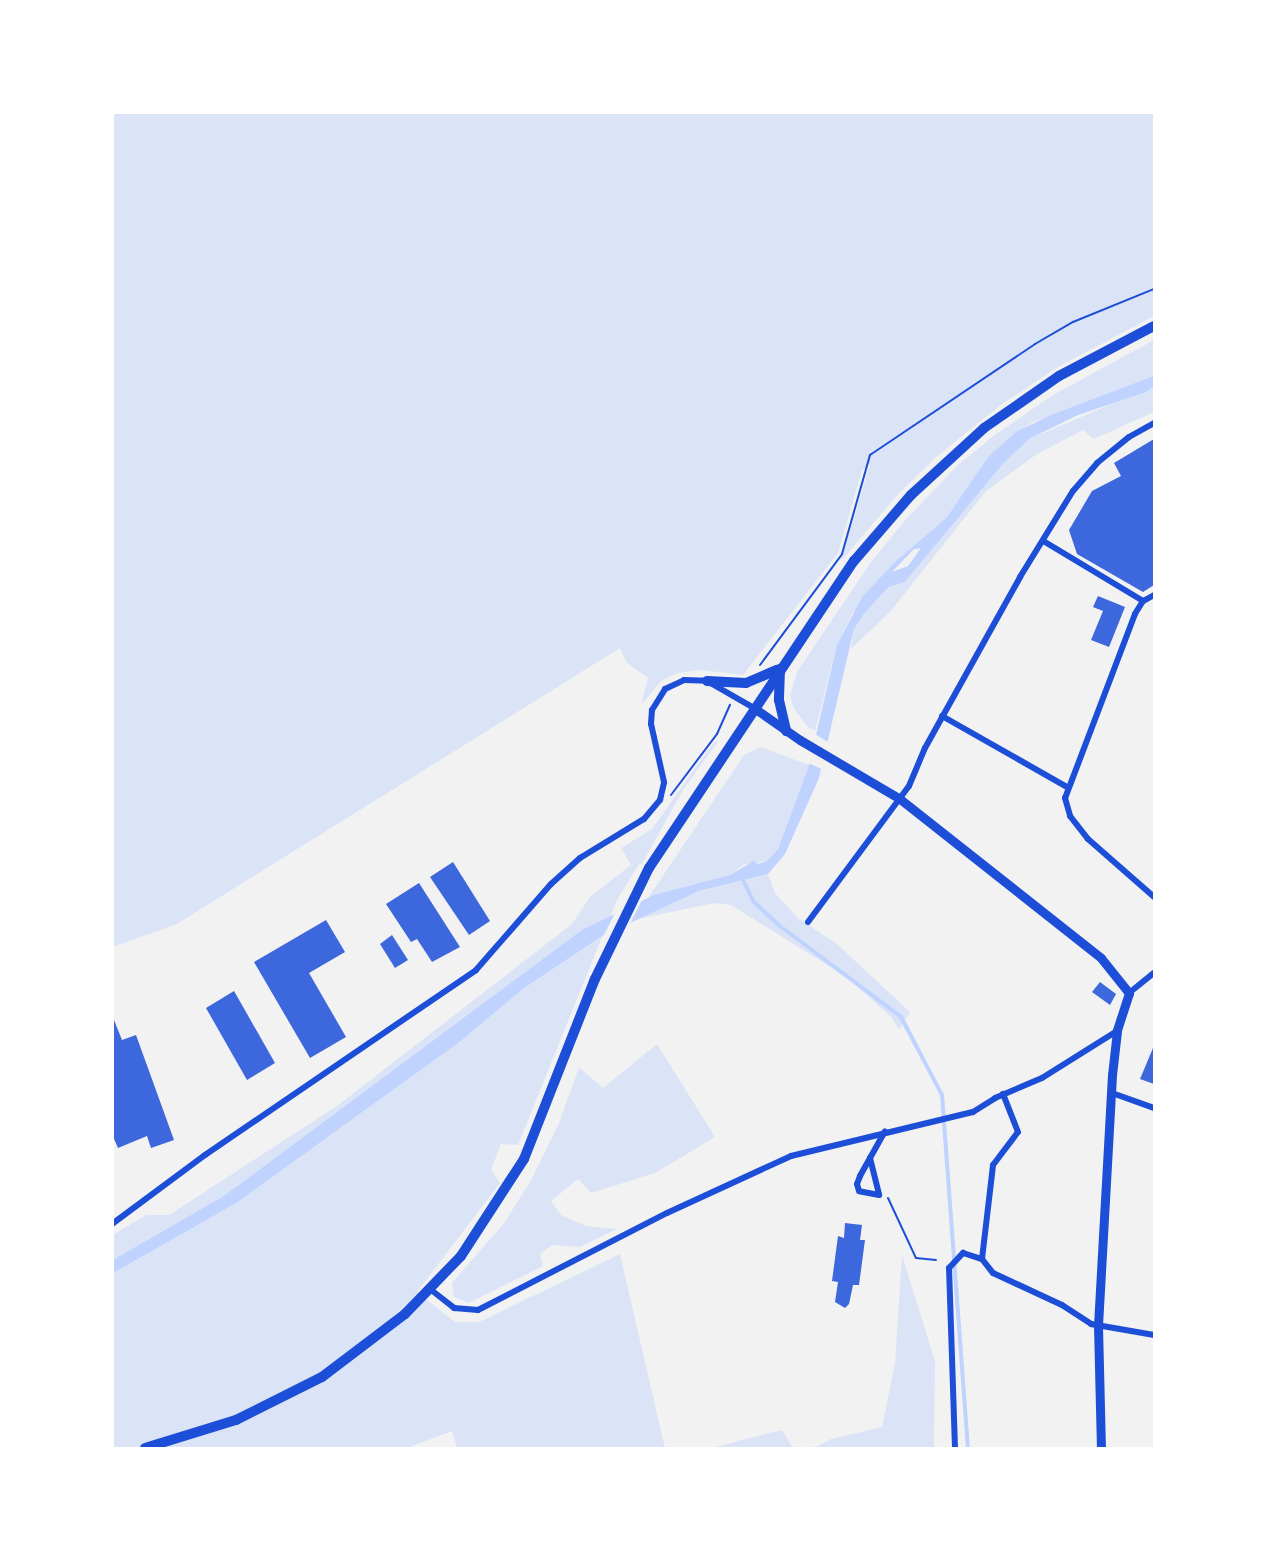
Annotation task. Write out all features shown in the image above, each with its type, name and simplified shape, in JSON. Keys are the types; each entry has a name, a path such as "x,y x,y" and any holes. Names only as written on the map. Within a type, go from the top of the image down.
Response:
{"main road":[{"path":"145,1449 226,1424 299,1390 376,1339 430,1289 468,1246 524,1159 596,979 649,868 780,668 879,530 945,462 984,428 1059,376 1155,326"},
{"path":"707,681 746,683 780,668"},
{"path":"780,668 779,700 786,731"}],"street":[{"path":"808,922 900,799 942,716 1020,578 1073,491 1097,463 1129,437 1155,423"},
{"path":"1044,542 1143,601"},
{"path":"1155,595 1143,601 1067,787 1070,816 1082,831 1155,897"},
{"path":"112,1224 205,1155 476,970 551,884 580,858 644,819 660,800 664,782 652,737 652,710 665,689 684,680 707,681 736,696 800,740 900,799 1101,958 1130,993"},
{"path":"942,716 1067,787"},
{"path":"1101,1449 1098,1326 1117,1031 1130,993 1155,973"},
{"path":"430,1289 454,1308 478,1310 667,1213 791,1156 885,1131 974,1112 1003,1094 1042,1078 1117,1031"},
{"path":"1112,1093 1155,1108"},
{"path":"982,1259 993,1165 1018,1132 1003,1094"},
{"path":"870,1158 879,1195 859,1191 857,1184 870,1158 885,1131"},
{"path":"955,1449 952,1264 963,1253 982,1259 993,1273 1098,1326 1155,1335"}],"path":[{"path":"759,667 842,554 870,455 1035,344 1073,322 1155,289"},
{"path":"669,799 717,734 723,715 736,696"},
{"path":"879,1195 888,1198 916,1258 936,1260"}],"shaded area":[{"path":"112,113 1154,113 1154,316 1058,367 1002,404 935,458 900,492 841,561 870,464 862,470 838,553 743,675 701,670 678,673 662,680 641,705 648,678 627,663 620,648 177,924 113,947"},
{"path":"1154,340 1154,376 1148,381 1031,423 988,457 947,517 895,562 852,614 837,645 815,731 808,727 794,709 790,696 797,672 871,562 907,518 958,465 992,437 1053,395"},
{"path":"1154,386 1154,412 1094,439 1083,430 1037,454 986,491 890,612 851,649 854,629 863,615 890,587 905,582 1002,465 1029,439"},
{"path":"719,740 683,790 642,864 639,864 617,900 518,1145 501,1144 491,1170 500,1183 417,1292 455,1322 479,1322 620,1254 665,1448 457,1448 452,1431 407,1448 113,1448 113,1235 146,1215 169,1215 337,1106 572,924 590,897 631,865 621,848 652,829 713,743"},
{"path":"761,747 809,765 778,849 767,861 743,865 730,875 648,898 744,755"},
{"path":"768,874 775,893 798,918 837,944 910,1012 899,1030 892,1018 848,978 731,905 714,903 638,919 697,892"},
{"path":"657,1044 715,1137 655,1173 591,1193 578,1179 551,1201 561,1215 586,1226 617,1229 580,1247 552,1245 540,1254 543,1266 469,1303 454,1297 452,1283 504,1223 530,1182 559,1123 579,1067 603,1088"},
{"path":"902,1255 935,1361 934,1448 813,1448 831,1439 882,1427 895,1363"},
{"path":"782,1430 793,1448 711,1448"}],"water":[{"path":"1154,376 1154,386 1146,392 1078,415 1029,439 1002,465 905,582 889,587 863,615 854,629 819,778 785,854 768,874 699,891 602,936 524,988 458,1043 236,1203 113,1273 113,1260 224,1196 582,930 654,895 730,875 754,861 758,864 767,861 778,849 809,765 837,645 862,597 895,562 947,517 988,457 1016,432 1051,415","holes":["921,548 908,566 892,572 914,549"]}],"pier":[{"path":"812,732 831,744 824,770 806,762"},
{"path":"644,896 630,924 602,939 616,911"}],"building":[{"path":"1154,439 1154,585 1143,592 1077,554 1069,530 1092,491 1121,476 1114,463"},
{"path":"1098,596 1125,607 1109,647 1091,640 1103,611 1093,607"},
{"path":"453,862 490,921 469,935 430,877"},
{"path":"419,883 460,947 432,962 417,939 411,942 386,904"},
{"path":"326,920 345,952 309,973 346,1037 310,1058 254,962"},
{"path":"392,935 408,960 395,968 380,944"},
{"path":"1100,982 1116,994 1110,1005 1092,992"},
{"path":"234,991 275,1063 247,1080 206,1008"},
{"path":"112,1015 122,1040 136,1035 174,1140 151,1148 147,1136 118,1148 112,1134"},
{"path":"1154,1049 1154,1084 1140,1079"},
{"path":"845,1223 862,1225 860,1240 865,1240 859,1285 853,1285 849,1304 845,1308 835,1302 838,1282 832,1281 838,1236 844,1238"}],"waterway":[{"path":"742,878 753,901 780,926 901,1017 942,1095 968,1448"}]}
